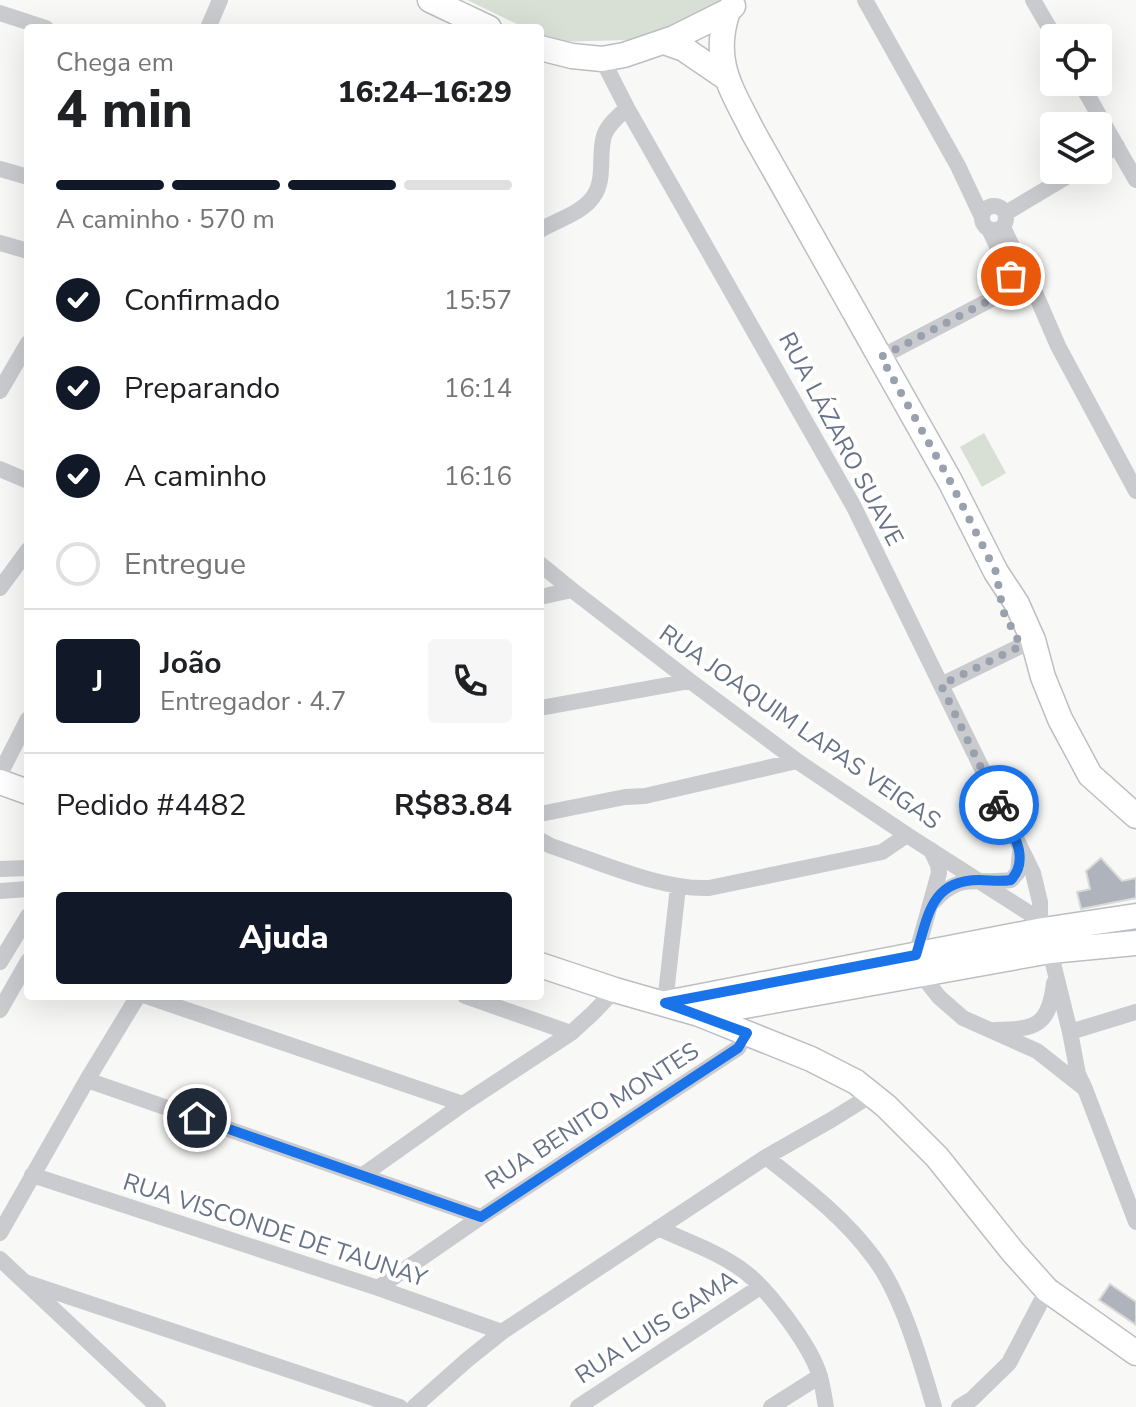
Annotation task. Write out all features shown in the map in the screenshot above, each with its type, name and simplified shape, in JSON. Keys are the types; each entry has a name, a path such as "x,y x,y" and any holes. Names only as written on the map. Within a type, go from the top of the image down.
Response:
{"main road":[{"path":"430,0 481,24"},
{"path":"544,49 602,59 624,55 664,42 734,5"},
{"path":"734,5 721,29 725,77 950,481 996,572 1017,604 1027,643 1060,719 1090,775 1136,816"},
{"path":"664,42 684,49 725,77"},
{"path":"0,782 24,791"},
{"path":"665,1003 1047,943 1136,916"},
{"path":"1047,943 1136,943"},
{"path":"699,1014 918,964"},
{"path":"544,966 699,1014 834,1070 873,1094 937,1157 1047,1290 1132,1346"}],"street":[{"path":"210,24 220,0"},
{"path":"865,0 958,166 995,218 1019,284 1058,346 1136,491"},
{"path":"1033,0 1047,24"},
{"path":"0,13 34,24"},
{"name":"RUA LÁZARO SUAVE","path":"602,59 854,507 1021,850 1037,885 1047,943 1078,1074 1136,1222"},
{"path":"1088,96 1136,180"},
{"path":"544,228 585,206 595,195 601,170 603,137 627,108"},
{"path":"1112,149 1117,146"},
{"path":"0,169 24,176"},
{"path":"995,218 1054,184"},
{"path":"0,243 24,250"},
{"path":"881,357 1019,284"},
{"path":"0,391 22,366"},
{"path":"0,469 24,479"},
{"path":"0,588 24,555"},
{"name":"RUA JOAQUIM LAPAS VEIGAS","path":"544,567 797,761 978,880 1047,943"},
{"path":"544,596 572,590"},
{"path":"941,685 1027,643"},
{"path":"544,707 690,681"},
{"path":"0,774 24,727"},
{"path":"544,813 645,796 797,761"},
{"path":"544,842 652,880 692,889 882,852 907,835"},
{"path":"931,850 939,873 918,964 939,997 963,1018 1037,1051 1085,1089"},
{"path":"932,903 945,889 957,884 978,880 1011,880 1018,872 1021,850"},
{"path":"0,869 24,868"},
{"path":"665,1003 678,887"},
{"path":"0,891 24,889"},
{"path":"0,962 24,923"},
{"path":"990,1030 1025,1029 1042,1020 1053,996 1047,943"},
{"path":"0,1010 24,968"},
{"path":"363,1175 571,1033 615,990"},
{"path":"0,1233 136,1000"},
{"path":"158,1000 463,1104"},
{"path":"476,1000 571,1033"},
{"path":"1070,1032 1136,1012"},
{"name":"RUA BENITO MONTES","path":"378,1288 738,1048 747,1033"},
{"path":"87,1080 481,1217"},
{"path":"414,1407 502,1332 766,1157 873,1094"},
{"path":"766,1157 834,1214 875,1259 896,1294 934,1407"},
{"name":"RUA VISCONDE DE TAUNAY","path":"32,1175 378,1288 502,1332"},
{"path":"658,1228 717,1254 744,1271 760,1287 788,1320 810,1354 820,1376 826,1407"},
{"path":"0,1259 158,1407"},
{"path":"25,1282 400,1407"},
{"name":"RUA LUIS GAMA","path":"578,1407 760,1287"},
{"path":"959,1407 995,1379 1009,1363 1047,1290"},
{"path":"771,1407 820,1376"}],"shaded area":[{"path":"467,0 724,0 683,21 629,40 554,42 544,37 544,24 517,24"},
{"path":"984,433 1006,473 982,487 960,447"}],"building":[{"path":"1101,858 1122,881 1136,878 1136,898 1081,909 1077,892 1090,889 1086,871"},
{"path":"1110,1284 1136,1302 1136,1325 1099,1300"}],"way so far":[{"path":"999,805 941,685 1021,646 1003,611 996,572 881,357 1011,289 1011,276"}],"route":[{"path":"197,1118 481,1217 738,1048 747,1033 665,1003 916,955 932,903 945,889 978,880 1011,880 1018,872 1021,850 999,805"}]}
